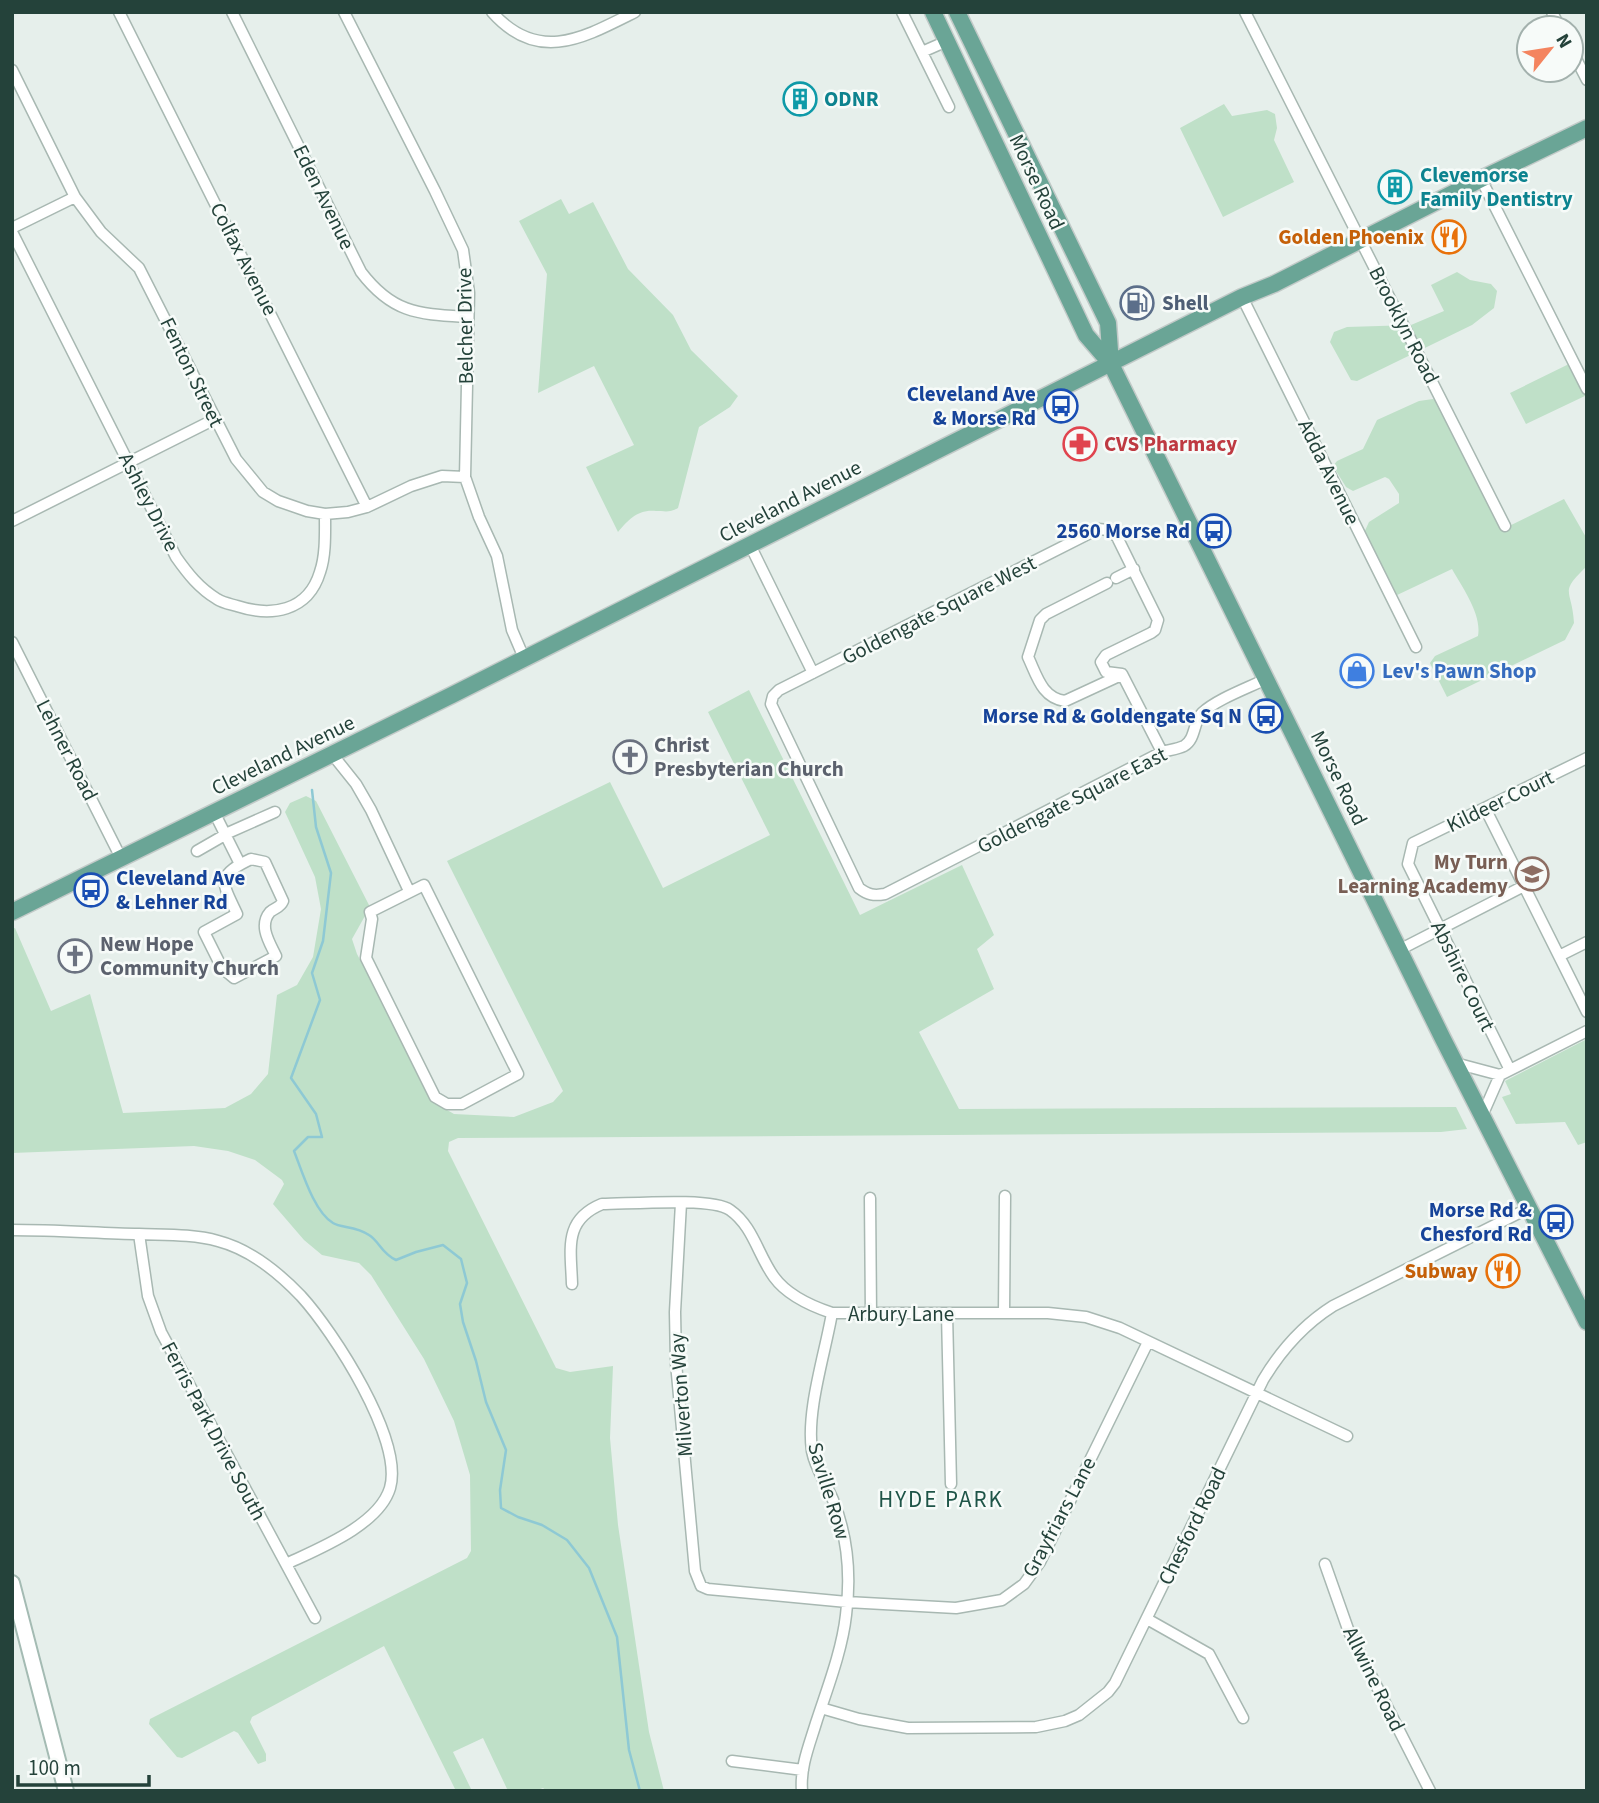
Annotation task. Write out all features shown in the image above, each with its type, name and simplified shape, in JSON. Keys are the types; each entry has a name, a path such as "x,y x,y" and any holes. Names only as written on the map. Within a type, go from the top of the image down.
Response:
{"main road":[{"name":"Morse Road","path":"933,12 1086,335 1111,364 1455,1063 1587,1322"},
{"path":"947,12 957,27 967,33"},
{"name":"Morse Road","path":"957,12 1108,323 1111,364"},
{"path":"947,41 966,60 1013,128"},
{"name":"Cleveland Avenue","path":"12,912 1242,297 1274,284 1587,128"},
{"path":"12,1583 66,1791"}],"street":[{"name":"Colfax Avenue","path":"119,12 367,507"},
{"name":"Eden Avenue","path":"232,12 361,272 371,285 386,300 405,310 421,315 468,317"},
{"name":"Belcher Drive","path":"344,12 463,250 469,293 465,477 497,556 512,631 524,658"},
{"path":"492,12 514,33 542,42 582,38 635,12"},
{"path":"902,12 949,107"},
{"name":"Brooklyn Road","path":"1245,12 1505,526"},
{"path":"922,52 947,41"},
{"name":"Fenton Street","path":"12,70 75,197 101,232 139,268 236,459 263,492 296,508 325,514 367,507 411,486 442,476 465,477"},
{"path":"1481,179 1587,389"},
{"path":"12,230 75,197"},
{"name":"Ashley Drive","path":"12,230 176,557 191,579 218,600 256,612 276,612 295,605 311,591 321,572 325,514"},
{"name":"Adda Avenue","path":"1242,297 1416,647"},
{"path":"12,521 215,419"},
{"name":"Goldengate Square West","path":"859,888 773,712 773,696 779,690 1098,529 1109,530 1117,537 1134,569"},
{"path":"750,545 813,673"},
{"path":"1134,569 1158,625 1151,633 1102,657 1101,662 1106,672 1122,674 1065,701 1057,700 1044,691 1028,657 1040,620 1052,610 1134,569"},
{"name":"Lehner Road","path":"12,642 121,858"},
{"path":"1122,674 1163,752"},
{"name":"Goldengate Square East","path":"859,888 867,894 885,894 1163,752 1185,746 1193,735 1201,714 1266,679"},
{"path":"332,754 356,783 409,891"},
{"name":"Kildeer Court","path":"1413,843 1587,758"},
{"path":"1485,808 1587,1012"},
{"path":"214,812 240,864"},
{"path":"197,851 275,812"},
{"name":"Abshire Court","path":"1413,843 1408,864 1510,1070"},
{"path":"251,859 265,862 283,901 280,907 271,911 264,926 276,956 234,978 222,968 204,932 237,914 223,884 229,871 240,864 251,859"},
{"path":"424,886 518,1074 461,1104 447,1104 435,1097 366,958 372,919 370,912 409,891 424,886"},
{"path":"1401,949 1524,886"},
{"path":"1559,956 1587,942"},
{"path":"1482,1116 1500,1075 1587,1031"},
{"path":"1455,1063 1500,1075"},
{"path":"1004,1314 1005,1196"},
{"path":"870,1198 871,1315"},
{"name":"Milverton Way","path":"681,1203 675,1312 676,1363 695,1571 701,1586"},
{"name":"Arbury Lane","path":"572,1284 571,1235 577,1221 588,1210 602,1204 707,1204 729,1209 748,1228 774,1278 805,1303 832,1314 1048,1313 1086,1317 1120,1328 1347,1436"},
{"name":"Chesford Road","path":"821,1708 859,1719 908,1727 1036,1727 1079,1715 1108,1692 1147,1619 1256,1394 1285,1347 1319,1314 1529,1208"},
{"path":"12,1230 167,1234 219,1241 255,1257 301,1297 338,1345 369,1401 384,1432 393,1465 390,1488 380,1507 364,1522 286,1564"},
{"name":"Ferris Park Drive South","path":"139,1234 148,1296 161,1332 316,1618"},
{"name":"Saville Row","path":"802,1791 803,1770 843,1631 847,1602 846,1547 836,1507 812,1451 811,1433 832,1314"},
{"path":"947,1314 951,1484"},
{"name":"Grayfriars Lane","path":"701,1586 708,1590 847,1602 956,1608 1002,1600 1024,1584 1040,1562 1148,1342"},
{"name":"Allwine Road","path":"1325,1564 1349,1632 1430,1791"},
{"path":"1147,1619 1209,1654 1243,1718"},
{"path":"732,1761 803,1770"}],"green space":[{"path":"1224,104 1232,116 1267,110 1275,114 1277,128 1274,140 1294,182 1223,217 1180,128"},
{"path":"561,199 569,214 593,202 628,269 673,315 691,350 738,396 730,407 699,427 678,508 639,514 618,532 586,467 634,445 594,366 538,393 547,274 519,221"},
{"path":"1457,272 1470,280 1491,284 1497,291 1494,308 1472,325 1357,381 1351,380 1330,342 1334,332 1347,327 1411,325 1444,311 1431,285"},
{"path":"1571,363 1587,395 1526,424 1510,393"},
{"path":"1433,399 1439,402 1503,529 1564,499 1587,539 1587,566 1570,587 1574,623 1565,640 1447,697 1430,663 1435,656 1478,636 1477,619 1470,601 1452,569 1395,596 1363,535 1369,522 1399,503 1399,494 1385,477 1353,491 1346,487 1333,466 1337,461 1363,449 1377,420 1419,401"},
{"path":"749,690 860,915 962,865 994,935 977,949 994,989 919,1032 959,1109 1456,1107 1467,1129 1441,1132 458,1138 449,1142 448,1151 556,1368 570,1372 613,1366 610,1438 618,1525 649,1732 664,1791 547,1791 543,1788 535,1791 508,1791 483,1738 453,1752 472,1791 456,1791 384,1646 252,1717 250,1722 266,1754 266,1761 258,1764 234,1731 182,1758 177,1757 149,1724 150,1719 467,1558 471,1551 470,1475 454,1421 424,1359 371,1275 359,1263 322,1255 304,1240 273,1204 284,1184 282,1180 255,1160 228,1151 194,1146 12,1153 12,929 15,928 51,1011 90,994 123,1113 225,1108 251,1094 268,1074 277,995 297,985 313,957 321,909 315,877 285,812 290,803 306,796 316,801 370,907 352,939 357,954 435,1103 454,1114 514,1117 553,1102 563,1091 447,861 610,782 663,888 770,835 708,712"},
{"path":"1587,1039 1587,1142 1578,1145 1565,1122 1516,1124 1502,1097 1511,1094 1505,1081"}],"waterway":[{"path":"312,790 316,827 331,873 323,941 312,973 320,1000 291,1078 316,1114 322,1137 308,1137 294,1151 314,1201 333,1223 369,1235 396,1260 443,1245 461,1259 467,1283 460,1304 463,1322 486,1402 506,1450 500,1490 501,1508 542,1525 567,1540 589,1568 617,1637 629,1750 640,1791"}],"place":[{"name":"ODNR","path":"800,99"},
{"name":"Clevemorse Family Dentistry","path":"1395,187"},
{"name":"Golden Phoenix","path":"1449,237"},
{"name":"Shell","path":"1137,303"},
{"name":"Cleveland Ave & Morse Rd","path":"1061,406"},
{"name":"CVS Pharmacy","path":"1080,444"},
{"name":"2560 Morse Rd","path":"1214,531"},
{"name":"Lev's Pawn Shop","path":"1357,671"},
{"name":"Morse Rd & Goldengate Sq N","path":"1266,716"},
{"name":"Christ Presbyterian Church","path":"630,757"},
{"name":"My Turn Learning Academy","path":"1532,874"},
{"name":"Cleveland Ave & Lehner Rd","path":"91,890"},
{"name":"New Hope Community Church","path":"75,956"},
{"name":"Morse Rd & Chesford Rd","path":"1556,1222"},
{"name":"Subway","path":"1503,1271"}],"district":[{"name":"HYDE PARK","path":"941,1499"}]}
